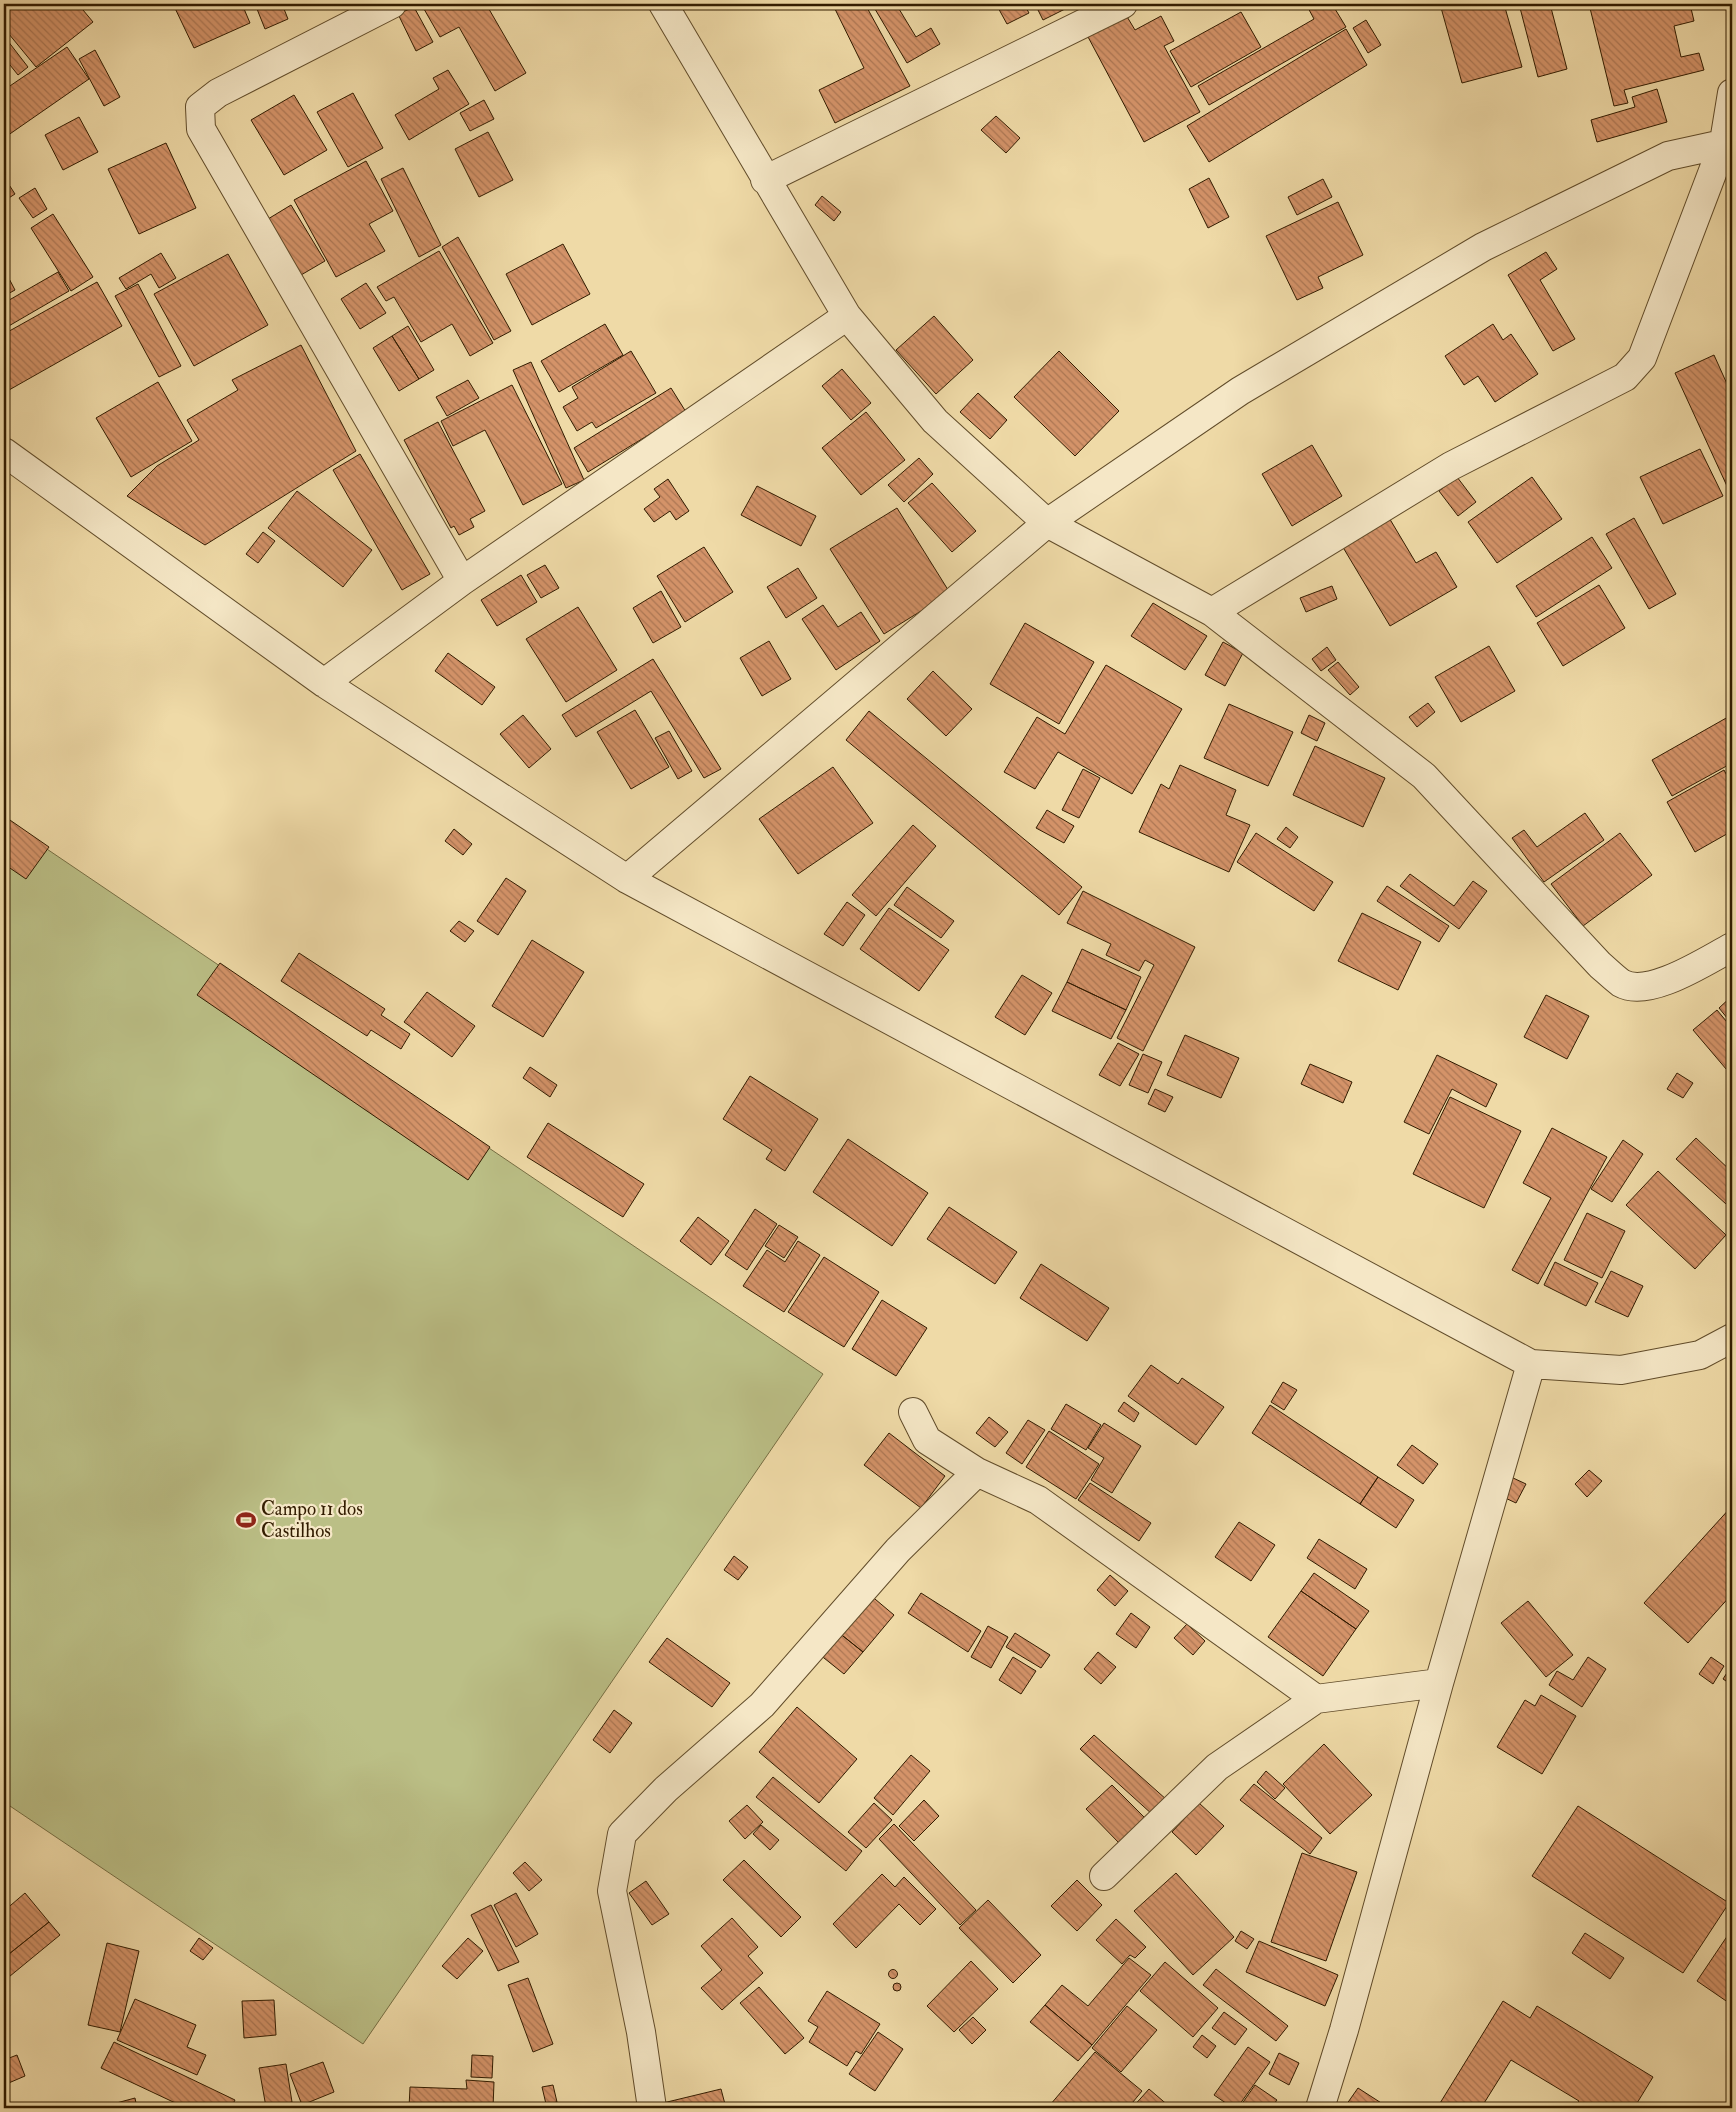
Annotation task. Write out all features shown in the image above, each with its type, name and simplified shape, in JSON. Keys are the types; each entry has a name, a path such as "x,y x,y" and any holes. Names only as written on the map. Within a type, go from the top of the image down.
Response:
{"street":[{"path":"392,4 218,93 200,107 201,129 462,581"},
{"path":"663,4 765,180 847,316 936,421 1047,523 1212,612 1424,776 1600,965 1622,984 1650,987 1687,971 1732,947"},
{"path":"765,180 1123,4"},
{"path":"1212,612 1451,466 1624,377 1642,358 1728,142 1732,93"},
{"path":"627,879 1047,523 1240,392 1483,247 1668,156 1728,142"},
{"path":"324,683 462,581 847,316"},
{"path":"4,452 324,683 627,879 1532,1364 1621,1370 1700,1356 1732,1338"},
{"path":"1320,2108 1344,2030 1440,1684 1532,1364"},
{"path":"913,1412 927,1440 978,1472 1038,1500 1316,1699"},
{"path":"652,2108 641,2032 612,1890 622,1834 666,1789 762,1705 898,1550 978,1472"},
{"path":"1104,1876 1216,1767 1316,1699 1440,1684"}],"green space":[{"path":"4,820 823,1374 363,2044 4,1802"}],"building":[{"path":"4,4 78,4 93,22 36,67 4,28"},
{"path":"173,4 242,4 250,23 194,48"},
{"path":"255,4 282,4 288,19 265,29"},
{"path":"434,4 486,4 526,73 495,91 459,27 440,37 424,9"},
{"path":"843,4 865,4 910,86 835,123 819,90 864,68 834,7"},
{"path":"872,4 896,4 916,37 931,28 940,44 907,63"},
{"path":"996,4 1024,4 1029,13 1007,24"},
{"path":"1035,4 1075,4 1043,20"},
{"path":"1306,4 1332,4 1346,27 1209,105 1198,86 1314,19"},
{"path":"1440,4 1504,4 1522,67 1462,83"},
{"path":"1519,4 1550,4 1567,69 1538,77"},
{"path":"1589,4 1690,4 1694,21 1674,26 1681,57 1699,53 1704,70 1624,90 1628,103 1614,106"},
{"path":"414,7 433,42 416,51 398,14"},
{"path":"1241,12 1261,47 1191,87 1170,51"},
{"path":"1126,15 1135,30 1161,16 1174,41 1164,46 1200,112 1144,142 1087,35"},
{"path":"1366,20 1381,45 1368,53 1353,28"},
{"path":"1346,29 1367,65 1209,162 1187,126"},
{"path":"4,36 28,67 18,75 6,60 4,62"},
{"path":"67,47 89,79 4,138 4,90"},
{"path":"95,50 120,97 104,106 79,59"},
{"path":"448,70 469,104 409,140 395,115 439,89 433,78"},
{"path":"1657,89 1667,122 1597,142 1591,120 1635,107 1632,97"},
{"path":"353,93 383,148 348,167 317,112"},
{"path":"294,95 327,150 284,175 251,120"},
{"path":"484,100 494,119 470,131 460,113"},
{"path":"996,116 1020,138 1006,153 981,130"},
{"path":"79,117 98,152 63,170 45,135"},
{"path":"488,132 513,180 479,197 455,149"},
{"path":"166,143 196,208 139,234 108,169"},
{"path":"366,161 393,211 369,224 385,251 336,277 294,200"},
{"path":"403,168 441,245 419,257 381,179"},
{"path":"4,177 15,194 4,201"},
{"path":"1209,178 1229,217 1208,228 1189,189"},
{"path":"1323,179 1332,197 1297,215 1288,197"},
{"path":"35,188 47,209 33,218 19,198"},
{"path":"822,196 841,212 834,221 815,205"},
{"path":"1338,202 1363,255 1318,277 1323,288 1297,300 1266,236"},
{"path":"291,205 325,261 301,275 268,219"},
{"path":"53,214 93,277 71,291 31,228"},
{"path":"458,237 511,331 494,340 442,247"},
{"path":"563,244 590,294 532,325 506,274"},
{"path":"439,251 493,343 470,356 452,324 421,342 394,297 386,301 377,287"},
{"path":"1546,252 1557,269 1540,280 1575,339 1553,351 1508,275"},
{"path":"161,253 176,278 159,288 151,274 126,289 119,278"},
{"path":"228,254 268,325 194,366 154,294"},
{"path":"4,269 15,290 4,296"},
{"path":"58,272 69,291 7,327 4,321 4,303"},
{"path":"97,282 122,326 9,390 4,380 4,334"},
{"path":"366,283 386,313 360,329 341,299"},
{"path":"138,284 181,366 159,377 115,296"},
{"path":"934,316 973,360 936,394 896,350"},
{"path":"605,324 623,355 559,392 541,361"},
{"path":"1493,324 1503,340 1511,334 1538,374 1495,402 1478,376 1464,385 1445,356"},
{"path":"408,326 434,370 419,379 392,336"},
{"path":"392,336 419,379 399,391 373,348"},
{"path":"301,345 356,451 205,545 127,496 157,466 199,440 187,420 238,390 232,380"},
{"path":"631,351 656,393 596,428 592,422 577,431 563,407 578,398 572,387"},
{"path":"1059,351 1119,411 1075,456 1014,397"},
{"path":"1714,355 1732,395 1732,497 1675,373"},
{"path":"531,362 584,480 566,488 513,370"},
{"path":"842,369 871,403 851,420 822,386"},
{"path":"468,380 479,398 447,416 436,397"},
{"path":"158,382 192,441 131,477 96,418"},
{"path":"512,385 562,484 523,505 485,430 453,446 441,421"},
{"path":"671,388 686,412 588,472 574,448"},
{"path":"978,393 1007,420 990,439 960,412"},
{"path":"866,412 905,460 861,495 822,448"},
{"path":"438,422 485,511 470,519 474,527 459,535 454,526 451,528 404,440"},
{"path":"1312,445 1342,496 1292,526 1262,474"},
{"path":"1700,449 1723,496 1663,524 1640,477"},
{"path":"360,454 430,574 402,590 333,470"},
{"path":"919,458 933,474 904,502 888,485"},
{"path":"1457,477 1476,502 1458,516 1439,491"},
{"path":"1532,477 1562,519 1497,563 1468,522"},
{"path":"668,479 689,511 676,520 670,511 654,522 644,509 660,497 654,489"},
{"path":"932,483 976,531 952,552 908,503"},
{"path":"757,486 816,516 801,546 741,515"},
{"path":"297,491 372,550 343,587 268,528"},
{"path":"897,508 950,593 884,634 830,549"},
{"path":"1388,516 1416,563 1436,552 1457,587 1390,626 1341,544"},
{"path":"1634,518 1676,594 1649,609 1606,534"},
{"path":"263,532 275,541 258,563 246,554"},
{"path":"1592,537 1612,568 1536,617 1516,586"},
{"path":"704,547 733,592 685,622 657,576"},
{"path":"545,565 559,588 541,598 527,575"},
{"path":"798,568 817,598 786,618 767,587"},
{"path":"521,575 537,602 497,626 481,600"},
{"path":"1599,585 1625,628 1563,666 1537,623"},
{"path":"1332,586 1337,599 1306,612 1300,598"},
{"path":"661,591 681,627 653,643 633,608"},
{"path":"1153,603 1207,636 1185,670 1131,636"},
{"path":"823,605 838,627 861,612 880,641 836,670 802,619"},
{"path":"578,607 617,670 566,702 526,639"},
{"path":"1025,623 1094,662 1059,724 990,684"},
{"path":"769,641 791,679 762,696 740,658"},
{"path":"1223,642 1243,653 1225,686 1205,675"},
{"path":"1489,646 1515,691 1461,722 1435,677"},
{"path":"1327,647 1336,660 1321,671 1312,659"},
{"path":"448,653 495,687 482,705 435,671"},
{"path":"653,659 721,769 704,778 651,691 576,737 562,715"},
{"path":"1338,662 1359,687 1350,695 1328,670"},
{"path":"1106,665 1182,709 1132,794 1058,752 1035,789 1004,772 1037,717 1065,734"},
{"path":"933,671 972,709 946,736 907,699"},
{"path":"1428,703 1435,712 1417,727 1409,717"},
{"path":"1229,704 1293,732 1268,786 1204,758"},
{"path":"635,710 669,767 631,789 597,732"},
{"path":"869,711 1082,887 1059,915 846,740"},
{"path":"523,715 551,749 529,768 500,734"},
{"path":"1309,715 1325,723 1317,741 1301,733"},
{"path":"1728,717 1732,724 1732,763 1672,796 1652,760"},
{"path":"669,731 692,771 678,779 655,738"},
{"path":"1315,746 1385,778 1363,827 1293,795"},
{"path":"1180,765 1236,790 1226,815 1250,825 1229,872 1139,832 1161,784 1169,789"},
{"path":"833,767 873,823 798,874 759,819"},
{"path":"1083,769 1100,778 1079,818 1062,810"},
{"path":"1724,770 1732,785 1732,831 1695,852 1667,802"},
{"path":"1047,810 1074,826 1064,843 1036,828"},
{"path":"1585,813 1604,840 1544,882 1512,838 1524,830 1537,847"},
{"path":"7,818 49,847 26,879 4,864 4,824"},
{"path":"913,825 936,846 876,916 852,895"},
{"path":"1286,827 1298,837 1290,848 1277,839"},
{"path":"454,829 472,844 463,855 445,841"},
{"path":"1256,833 1333,882 1314,911 1237,862"},
{"path":"1620,833 1652,875 1583,926 1551,884"},
{"path":"1410,874 1454,906 1473,881 1487,891 1459,929 1400,886"},
{"path":"506,878 526,891 498,935 477,921"},
{"path":"1387,886 1449,926 1439,942 1377,901"},
{"path":"907,887 954,921 941,938 894,905"},
{"path":"1083,891 1195,947 1143,1051 1117,1038 1154,965 1145,960 1139,971 1106,955 1111,944 1067,923"},
{"path":"847,902 865,915 843,946 824,934"},
{"path":"889,908 949,950 919,991 860,949"},
{"path":"1362,913 1421,942 1398,990 1338,961"},
{"path":"459,921 474,931 465,942 450,931"},
{"path":"532,940 584,972 543,1037 492,1006"},
{"path":"1082,949 1141,977 1126,1010 1067,982"},
{"path":"299,953 385,1009 381,1015 410,1034 401,1049 371,1030 367,1036 281,981"},
{"path":"220,963 490,1147 468,1180 197,995"},
{"path":"1022,975 1052,993 1025,1035 995,1017"},
{"path":"1067,982 1126,1010 1111,1039 1052,1011"},
{"path":"427,992 475,1026 452,1057 404,1022"},
{"path":"1546,995 1589,1016 1567,1059 1524,1037"},
{"path":"1732,996 1732,1024 1719,1008"},
{"path":"1717,1010 1732,1028 1732,1076 1693,1030"},
{"path":"1185,1035 1239,1058 1221,1098 1167,1075"},
{"path":"1118,1043 1139,1054 1120,1086 1099,1075"},
{"path":"1143,1054 1162,1062 1148,1093 1129,1085"},
{"path":"1437,1055 1497,1084 1486,1107 1452,1089 1429,1134 1404,1122"},
{"path":"1310,1064 1352,1082 1343,1103 1301,1084"},
{"path":"530,1067 557,1085 550,1097 523,1078"},
{"path":"1677,1073 1693,1083 1683,1098 1667,1089"},
{"path":"750,1076 818,1119 785,1171 766,1159 772,1150 723,1119"},
{"path":"1155,1089 1173,1097 1165,1112 1148,1104"},
{"path":"1450,1097 1521,1131 1484,1208 1413,1174"},
{"path":"548,1123 644,1184 623,1217 527,1157"},
{"path":"1552,1128 1607,1157 1538,1284 1512,1270 1551,1198 1523,1183"},
{"path":"1696,1138 1732,1172 1732,1197 1726,1204 1676,1159"},
{"path":"848,1139 928,1193 892,1246 813,1192"},
{"path":"1623,1140 1643,1154 1612,1202 1591,1189"},
{"path":"1658,1171 1726,1235 1695,1269 1626,1205"},
{"path":"949,1207 1017,1252 995,1284 927,1239"},
{"path":"755,1209 777,1224 747,1270 725,1255"},
{"path":"1587,1213 1625,1231 1602,1278 1564,1260"},
{"path":"698,1217 729,1241 711,1265 680,1241"},
{"path":"779,1225 798,1237 784,1258 765,1246"},
{"path":"798,1241 820,1255 784,1312 743,1286 767,1250 785,1262"},
{"path":"824,1257 879,1292 844,1347 788,1312"},
{"path":"1555,1262 1598,1283 1586,1306 1544,1285"},
{"path":"1041,1264 1109,1308 1087,1341 1020,1298"},
{"path":"1611,1271 1643,1286 1628,1317 1595,1302"},
{"path":"882,1300 927,1328 896,1376 852,1349"},
{"path":"1151,1365 1178,1384 1182,1378 1224,1407 1196,1445 1128,1396"},
{"path":"1283,1382 1297,1390 1284,1410 1271,1402"},
{"path":"1124,1402 1139,1413 1134,1422 1118,1411"},
{"path":"1066,1404 1101,1425 1086,1450 1051,1429"},
{"path":"1270,1405 1378,1477 1360,1504 1252,1433"},
{"path":"989,1417 1008,1432 995,1447 976,1433"},
{"path":"1028,1420 1045,1430 1022,1464 1006,1453"},
{"path":"1104,1423 1141,1446 1112,1493 1091,1480 1104,1458 1088,1448"},
{"path":"1049,1431 1099,1464 1076,1499 1026,1467"},
{"path":"889,1433 945,1476 921,1508 864,1465"},
{"path":"1412,1445 1438,1464 1423,1484 1397,1465"},
{"path":"1589,1470 1602,1481 1587,1497 1575,1484"},
{"path":"1378,1477 1414,1500 1396,1528 1360,1504"},
{"path":"1511,1477 1526,1484 1516,1503 1501,1496"},
{"path":"1090,1483 1151,1523 1139,1541 1078,1500"},
{"path":"1732,1506 1732,1594 1688,1643 1644,1603"},
{"path":"1239,1522 1275,1545 1251,1581 1215,1557"},
{"path":"1319,1539 1367,1569 1355,1589 1307,1558"},
{"path":"734,1556 748,1567 738,1580 724,1570"},
{"path":"1314,1573 1369,1611 1356,1629 1301,1591"},
{"path":"1110,1575 1128,1591 1115,1606 1097,1590"},
{"path":"1301,1591 1356,1629 1323,1676 1268,1637"},
{"path":"921,1593 981,1631 968,1652 908,1613"},
{"path":"869,1594 894,1615 863,1652 838,1632"},
{"path":"1528,1601 1573,1655 1546,1677 1501,1623"},
{"path":"1131,1613 1150,1627 1136,1648 1116,1634"},
{"path":"1187,1624 1205,1641 1193,1655 1174,1638"},
{"path":"988,1626 1008,1637 991,1668 971,1657"},
{"path":"838,1632 863,1652 844,1674 819,1654"},
{"path":"1015,1633 1050,1655 1041,1668 1006,1647"},
{"path":"667,1638 730,1683 712,1707 649,1662"},
{"path":"1098,1652 1116,1667 1101,1684 1084,1669"},
{"path":"1013,1657 1036,1671 1021,1694 999,1680"},
{"path":"1588,1657 1606,1669 1582,1707 1549,1685 1557,1671 1573,1680"},
{"path":"1711,1657 1724,1666 1713,1684 1699,1674"},
{"path":"1732,1665 1732,1685 1723,1679"},
{"path":"1541,1695 1576,1716 1542,1774 1497,1747 1525,1700 1535,1706"},
{"path":"797,1707 857,1759 819,1803 759,1752"},
{"path":"614,1710 632,1723 610,1753 593,1740"},
{"path":"1094,1735 1167,1800 1153,1815 1080,1749"},
{"path":"1324,1744 1372,1795 1330,1834 1283,1784"},
{"path":"911,1755 930,1771 893,1815 874,1798"},
{"path":"1266,1771 1285,1788 1275,1799 1257,1782"},
{"path":"773,1777 862,1851 846,1871 756,1797"},
{"path":"1254,1784 1322,1838 1310,1854 1240,1800"},
{"path":"1112,1785 1145,1818 1119,1843 1086,1809"},
{"path":"924,1800 939,1816 914,1841 899,1826"},
{"path":"874,1803 892,1820 866,1848 848,1832"},
{"path":"1199,1803 1224,1826 1196,1855 1172,1832"},
{"path":"747,1805 763,1822 745,1839 729,1821"},
{"path":"1578,1806 1729,1903 1683,1973 1532,1876"},
{"path":"894,1824 976,1910 960,1925 879,1839"},
{"path":"761,1825 779,1840 770,1850 753,1834"},
{"path":"1302,1853 1357,1872 1326,1961 1271,1942"},
{"path":"744,1860 801,1917 781,1937 723,1880"},
{"path":"525,1862 542,1880 529,1891 513,1873"},
{"path":"1176,1873 1234,1937 1193,1975 1134,1911"},
{"path":"882,1874 895,1887 904,1877 936,1909 920,1925 899,1904 856,1948 833,1924"},
{"path":"1077,1880 1102,1905 1077,1931 1051,1906"},
{"path":"646,1881 669,1914 652,1925 629,1893"},
{"path":"25,1893 49,1922 4,1958 4,1911"},
{"path":"516,1893 538,1934 516,1947 494,1905"},
{"path":"988,1900 1041,1955 1013,1983 959,1928"},
{"path":"491,1905 519,1962 498,1971 471,1915"},
{"path":"732,1918 758,1947 748,1956 763,1973 722,2010 701,1988 722,1970 701,1946"},
{"path":"1116,1919 1146,1947 1135,1958 1130,1955 1122,1964 1096,1940"},
{"path":"49,1922 60,1935 4,1981 4,1958"},
{"path":"1732,1929 1732,2005 1697,1981"},
{"path":"1241,1931 1254,1939 1247,1949 1235,1941"},
{"path":"1585,1933 1624,1958 1610,1979 1572,1953"},
{"path":"199,1938 213,1948 203,1960 190,1951"},
{"path":"468,1938 483,1951 457,1979 442,1966"},
{"path":"1259,1941 1338,1975 1325,2006 1246,1972"},
{"path":"107,1943 139,1951 120,2032 88,2025"},
{"path":"1129,1958 1151,1975 1092,2045 1045,2005 1062,1985 1088,2006"},
{"path":"971,1961 998,1989 954,2032 927,2006"},
{"path":"1165,1962 1218,2008 1193,2037 1140,1991"},
{"path":"893,1969 898,1974 893,1979 888,1974"},
{"path":"1216,1969 1288,2026 1276,2041 1203,1985"},
{"path":"528,1978 553,2044 533,2052 508,1985"},
{"path":"897,1983 901,1987 897,1991 893,1987"},
{"path":"759,1987 804,2038 785,2054 740,2003"},
{"path":"827,1991 880,2024 861,2054 856,2051 847,2066 809,2042 818,2027 808,2021"},
{"path":"135,1999 196,2025 187,2047 206,2055 197,2075 117,2040"},
{"path":"274,2000 276,2035 244,2038 242,2001"},
{"path":"1503,2001 1530,2018 1537,2006 1653,2077 1634,2108 1574,2108 1579,2101 1511,2060 1481,2108 1437,2108"},
{"path":"1045,2005 1092,2045 1078,2061 1030,2022"},
{"path":"1127,2006 1157,2030 1121,2072 1092,2048"},
{"path":"1224,2012 1247,2029 1235,2045 1212,2028"},
{"path":"973,2017 986,2030 972,2044 959,2030"},
{"path":"878,2032 903,2049 875,2091 849,2074"},
{"path":"1202,2035 1216,2046 1207,2058 1193,2047"},
{"path":"114,2042 235,2100 231,2108 186,2108 101,2068"},
{"path":"1248,2047 1270,2062 1237,2108 1233,2108 1214,2095"},
{"path":"1095,2052 1142,2091 1128,2108 1055,2108 1050,2105"},
{"path":"1279,2053 1299,2063 1289,2085 1269,2074"},
{"path":"17,2055 25,2076 4,2085 4,2060"},
{"path":"472,2055 493,2056 492,2078 471,2077"},
{"path":"323,2062 334,2092 302,2105 290,2074"},
{"path":"286,2064 292,2102 266,2107 259,2068"},
{"path":"466,2080 494,2082 493,2108 409,2108 410,2087 467,2089"},
{"path":"553,2085 557,2102 546,2104 542,2087"},
{"path":"1255,2085 1277,2100 1271,2108 1239,2108"},
{"path":"1358,2088 1389,2108 1344,2108"},
{"path":"721,2089 726,2108 664,2108 663,2103"},
{"path":"1149,2089 1170,2107 1171,2108 1132,2108"},
{"path":"135,2098 137,2108 110,2108 109,2105"}],"place":[{"name":"Campo 11 dos Castilhos","path":"246,1520"}]}
